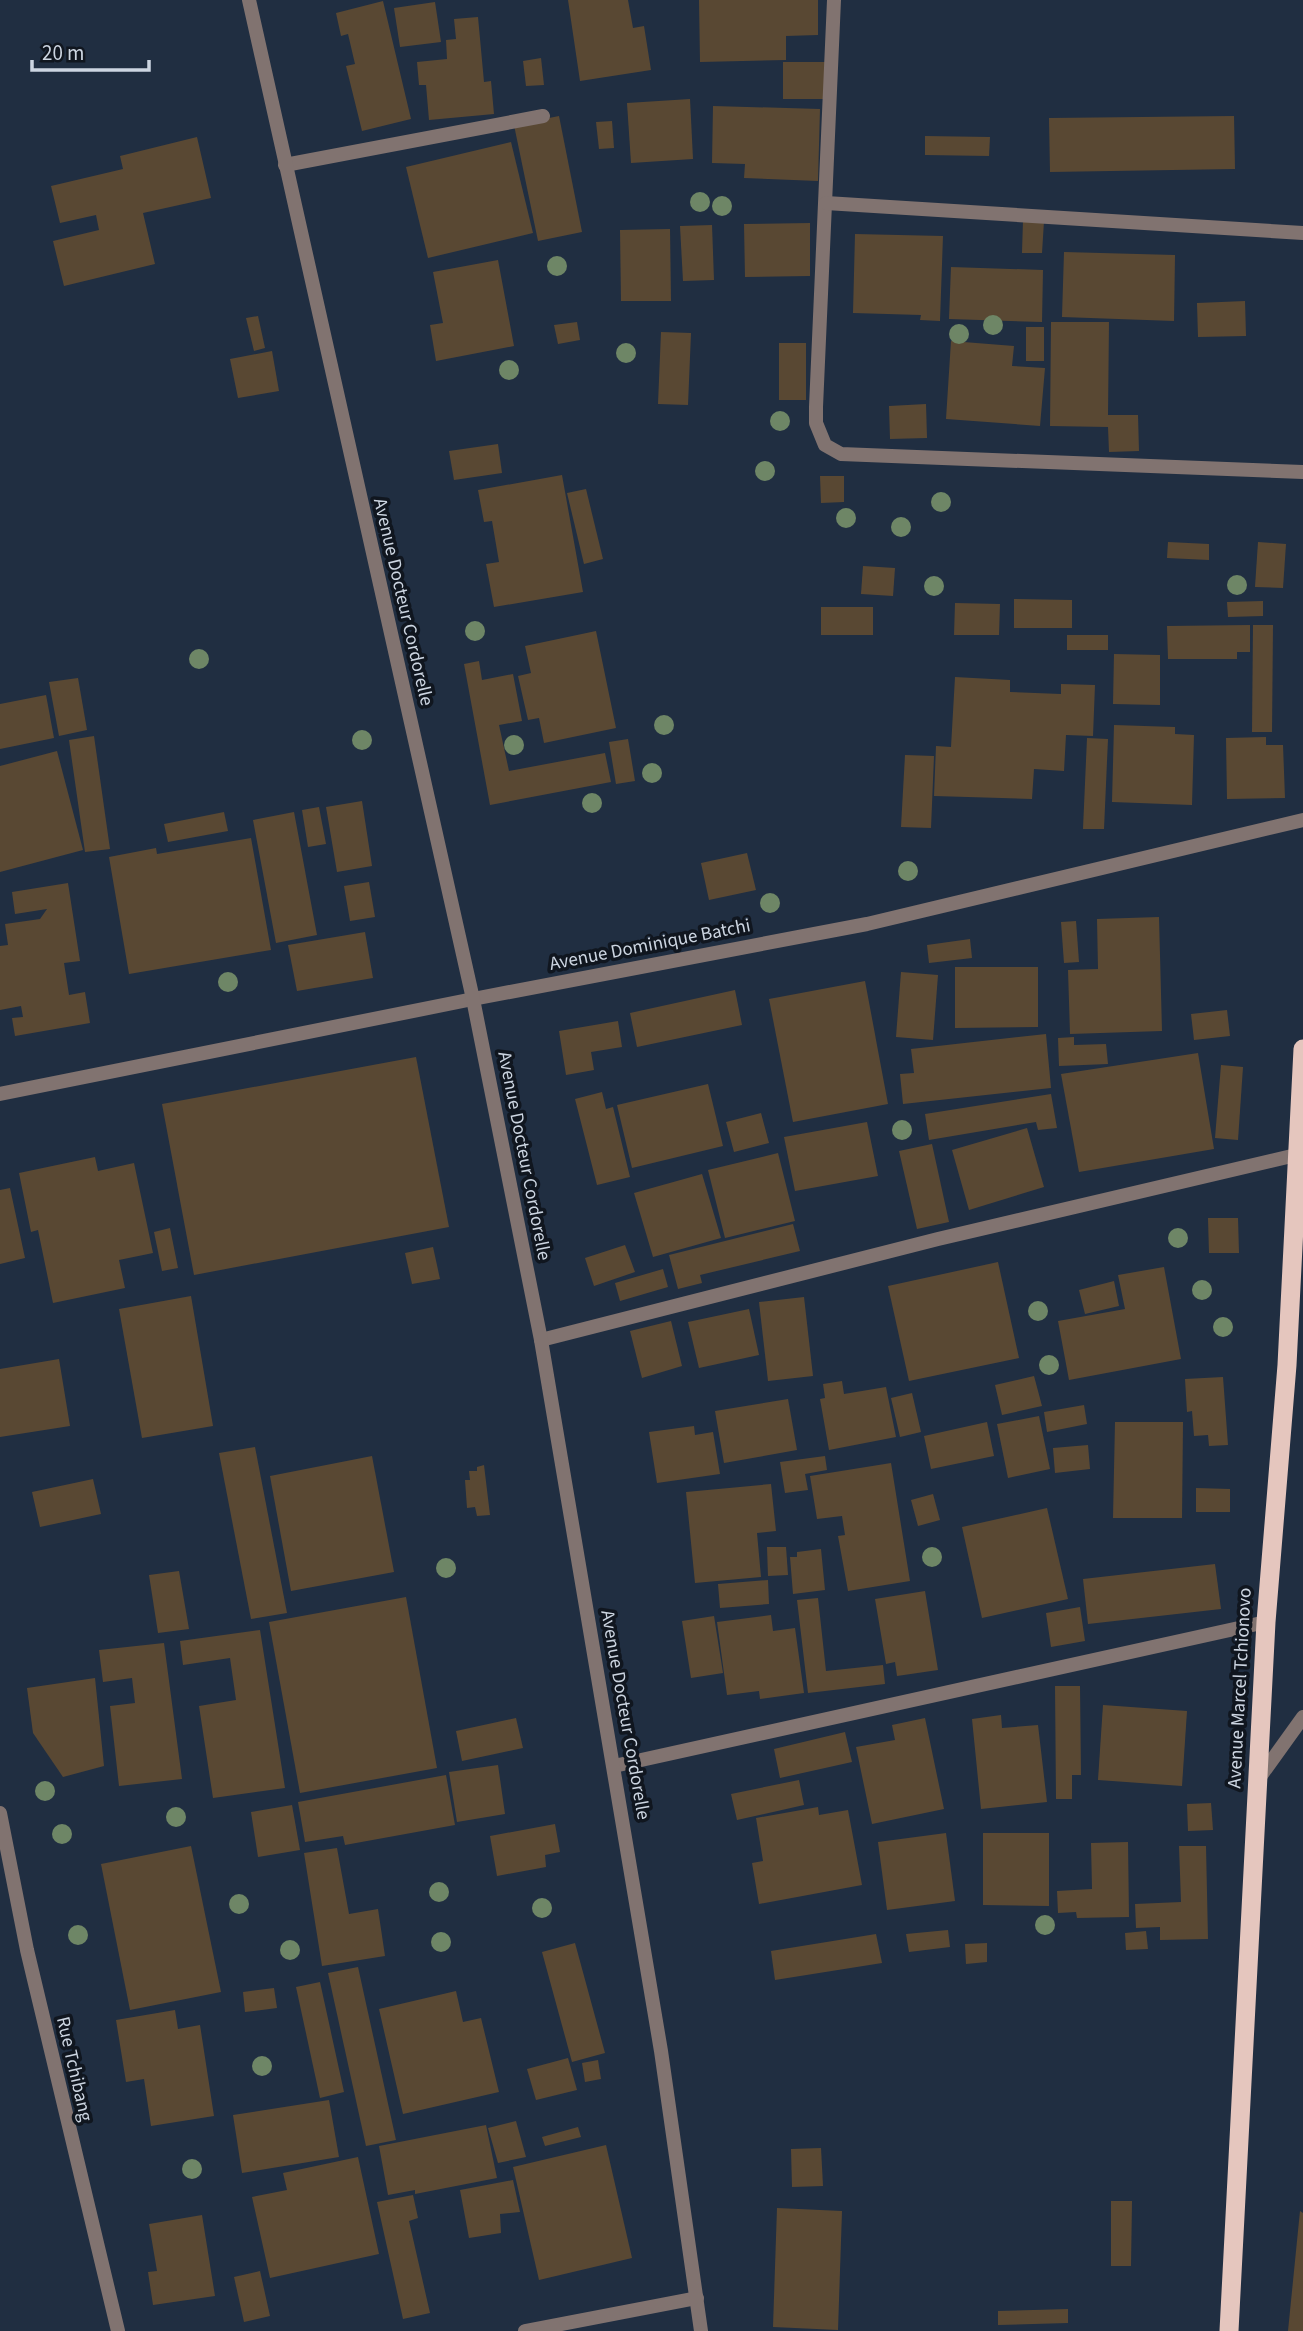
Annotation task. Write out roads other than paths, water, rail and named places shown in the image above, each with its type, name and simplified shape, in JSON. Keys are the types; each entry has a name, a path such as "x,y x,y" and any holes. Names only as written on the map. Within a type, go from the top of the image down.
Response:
{"highway":[{"name":"Avenue Marcel Tchionovo","path":"1229,2331 1256,1782 1287,1365 1303,1049"}],"street":[{"name":"Avenue Docteur Cordorelle","path":"250,0 473,999 541,1340 662,2051 701,2331"},
{"path":"834,0 816,407 816,423 825,445 841,454 1303,472"},
{"path":"285,165 543,116"},
{"path":"826,203 1303,233"},
{"name":"Avenue Dominique Batchi","path":"0,1094 473,999 867,924 1303,820"},
{"path":"541,1340 938,1239 1296,1155"},
{"path":"614,1766 1266,1622"},
{"path":"1256,1782 1303,1717"},
{"name":"Rue Tchibang","path":"0,1813 30,1963 118,2331"},
{"path":"525,2331 697,2298"}]}
